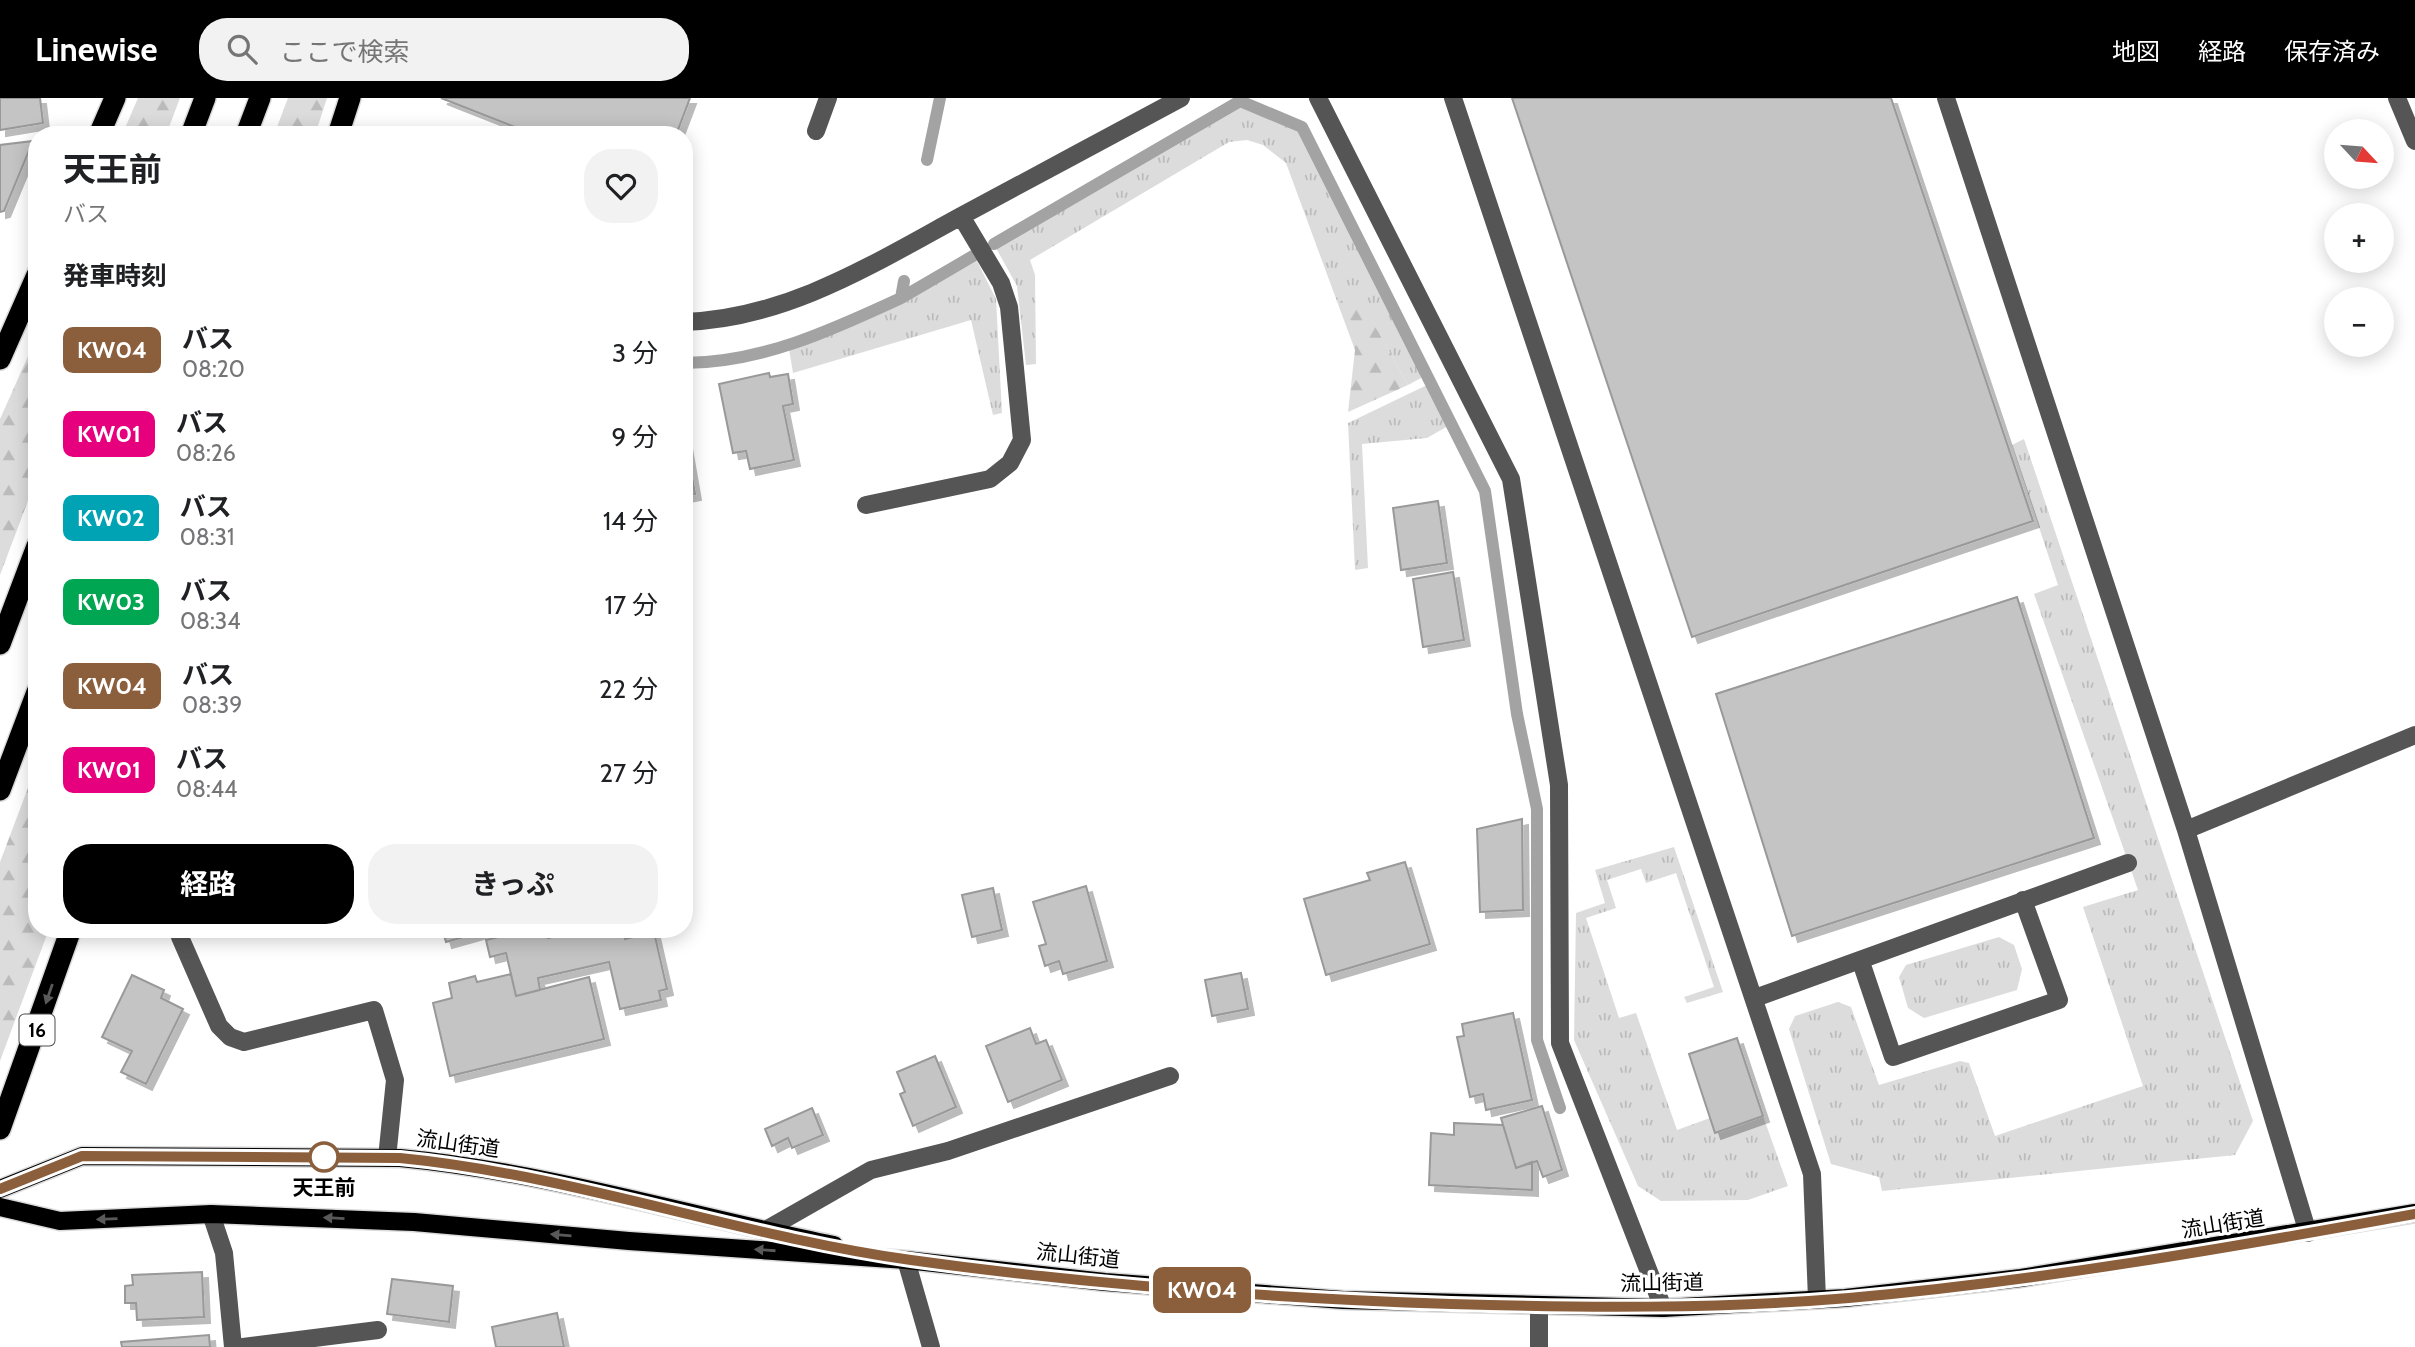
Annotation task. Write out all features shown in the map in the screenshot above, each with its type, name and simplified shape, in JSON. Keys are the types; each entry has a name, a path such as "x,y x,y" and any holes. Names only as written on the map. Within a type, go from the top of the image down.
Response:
{"highway":[{"path":"103,126 115,98"},
{"path":"194,126 205,98"},
{"path":"249,126 260,98"},
{"path":"341,126 350,98"},
{"path":"0,359 28,295"},
{"path":"0,644 28,570"},
{"path":"0,790 28,716"},
{"name":"16","path":"0,1129 68,938"}],"main road":[{"name":"流山街道","path":"0,1189 82,1156 387,1158 452,1163 906,1260"},
{"name":"流山街道","path":"0,1206 60,1221 211,1214 414,1222 629,1241 906,1260 1105,1282 1343,1300 1663,1308 1817,1299 2021,1278 2308,1233 2415,1213"}],"street":[{"path":"816,131 828,98"},
{"path":"693,322 715,321 783,305 865,269 1181,98"},
{"path":"1318,98 1511,479 1559,785 1560,1043 1663,1308"},
{"path":"1453,98 1812,1174 1817,1299"},
{"path":"1946,98 2186,830 2308,1233"},
{"path":"2398,98 2415,141"},
{"path":"866,505 990,479 1010,463 1022,440 1009,307 1001,283 961,216"},
{"path":"2186,830 2415,735"},
{"path":"1755,998 1861,962 2128,863"},
{"path":"1861,962 1893,1057 2059,1000 2023,900"},
{"path":"180,938 219,1026 230,1037 244,1042 374,1010 395,1080 387,1158"},
{"path":"764,1231 870,1170 948,1151 1170,1076"},
{"path":"211,1214 224,1253 233,1347"},
{"path":"906,1260 931,1347"},
{"path":"1539,1307 1539,1347"},
{"path":"243,1347 378,1330"}],"green space":[{"path":"138,98 180,98 169,126 126,126"},
{"path":"288,98 327,98 318,126 277,126"},
{"path":"1238,104 1300,128 1423,377 1408,385 1354,288 1338,304 1286,163 1263,145 1247,140 1229,142 1030,260 1035,275 1036,364 1026,365 1017,286 996,248"},
{"path":"977,261 996,299 1002,413 993,415 971,320 793,373 789,349 905,301"},
{"path":"1354,287 1408,385 1348,412 1355,350 1338,304"},
{"path":"28,356 28,501 0,575 0,419"},
{"path":"1427,385 1448,426 1427,438 1362,444 1368,568 1355,570 1348,423"},
{"path":"2024,439 2253,1121 2235,1155 1882,1191 1879,1177 1831,1164 1789,1029 1795,1016 1838,1002 1851,1007 1879,1085 1960,1061 1969,1063 1995,1136 2143,1086 2083,907 2138,890 2034,594 2058,585 2012,445"},
{"path":"28,788 28,938 46,938 0,1061 0,862"},
{"path":"1674,847 1723,992 1687,1003 1684,997 1714,987 1676,873 1646,883 1641,869 1607,880 1616,908 1586,918 1619,1018 1636,1013 1677,1130 1710,1118 1715,1132 1763,1116 1788,1186 1748,1200 1661,1201 1638,1186 1574,1040 1576,913 1605,903 1595,870"},
{"path":"1999,937 2014,945 2022,969 2017,990 1924,1018 1908,1008 1899,977 1906,965"}],"building":[{"path":"0,98 40,98 43,123 0,130"},
{"path":"441,98 690,98 679,126 512,126"},
{"path":"1512,98 1891,98 2033,521 1692,637"},
{"path":"28,142 28,153 4,211 0,212 0,145"},
{"path":"769,373 770,377 788,374 793,404 783,406 794,460 750,469 746,451 733,453 719,384"},
{"path":"1438,501 1447,563 1401,570 1393,508"},
{"path":"1453,572 1464,640 1423,647 1413,579"},
{"path":"2017,597 2094,838 1792,936 1716,694"},
{"path":"1522,819 1523,910 1480,912 1477,829"},
{"path":"1405,862 1430,944 1326,975 1304,899 1370,880 1367,873"},
{"path":"1086,886 1107,961 1063,974 1059,961 1045,966 1039,946 1046,944 1033,902"},
{"path":"993,888 1002,930 972,937 962,895"},
{"path":"445,938 460,938 446,942"},
{"path":"655,938 667,989 659,991 661,1000 620,1009 609,962 538,978 540,990 516,996 506,953 490,957 486,940"},
{"path":"1241,973 1248,1009 1212,1016 1205,980"},
{"path":"511,974 516,996 589,977 604,1039 450,1076 433,1003 452,998 449,983 475,976 477,982"},
{"path":"132,975 164,990 161,998 183,1009 146,1084 121,1072 132,1051 102,1037"},
{"path":"1513,1013 1532,1100 1486,1110 1483,1094 1470,1097 1457,1037 1464,1036 1462,1024"},
{"path":"1030,1028 1036,1044 1046,1040 1062,1080 1008,1102 986,1046"},
{"path":"1737,1038 1763,1116 1715,1133 1689,1054"},
{"path":"935,1056 956,1107 913,1126 900,1094 905,1092 897,1072"},
{"path":"1542,1106 1562,1170 1543,1177 1537,1161 1516,1168 1501,1118"},
{"path":"812,1108 823,1135 792,1148 788,1138 772,1146 765,1129"},
{"path":"1454,1123 1503,1125 1516,1168 1532,1162 1532,1190 1429,1185 1431,1133 1454,1135"},
{"path":"202,1272 204,1317 137,1320 136,1303 125,1303 125,1286 133,1285 132,1275"},
{"path":"392,1279 453,1286 449,1322 387,1314"},
{"path":"557,1313 564,1347 496,1347 492,1327"},
{"path":"209,1335 210,1347 122,1347 121,1342"}],"waterway":[{"path":"927,160 940,98"},
{"path":"994,244 1240,101 1302,127 1485,491 1517,714 1537,809 1537,1040 1560,1108"},
{"path":"901,298 973,256"},
{"path":"693,363 713,362 768,351 822,333 901,298 904,281"}],"bus line":[{"name":"KW04","path":"0,1189 82,1156 400,1158 452,1163 548,1182 906,1260 1105,1282 1343,1300 1539,1307 1663,1308 1846,1298 2021,1278 2415,1214"}],"place":[{"name":"天王前","path":"324,1157"}]}
